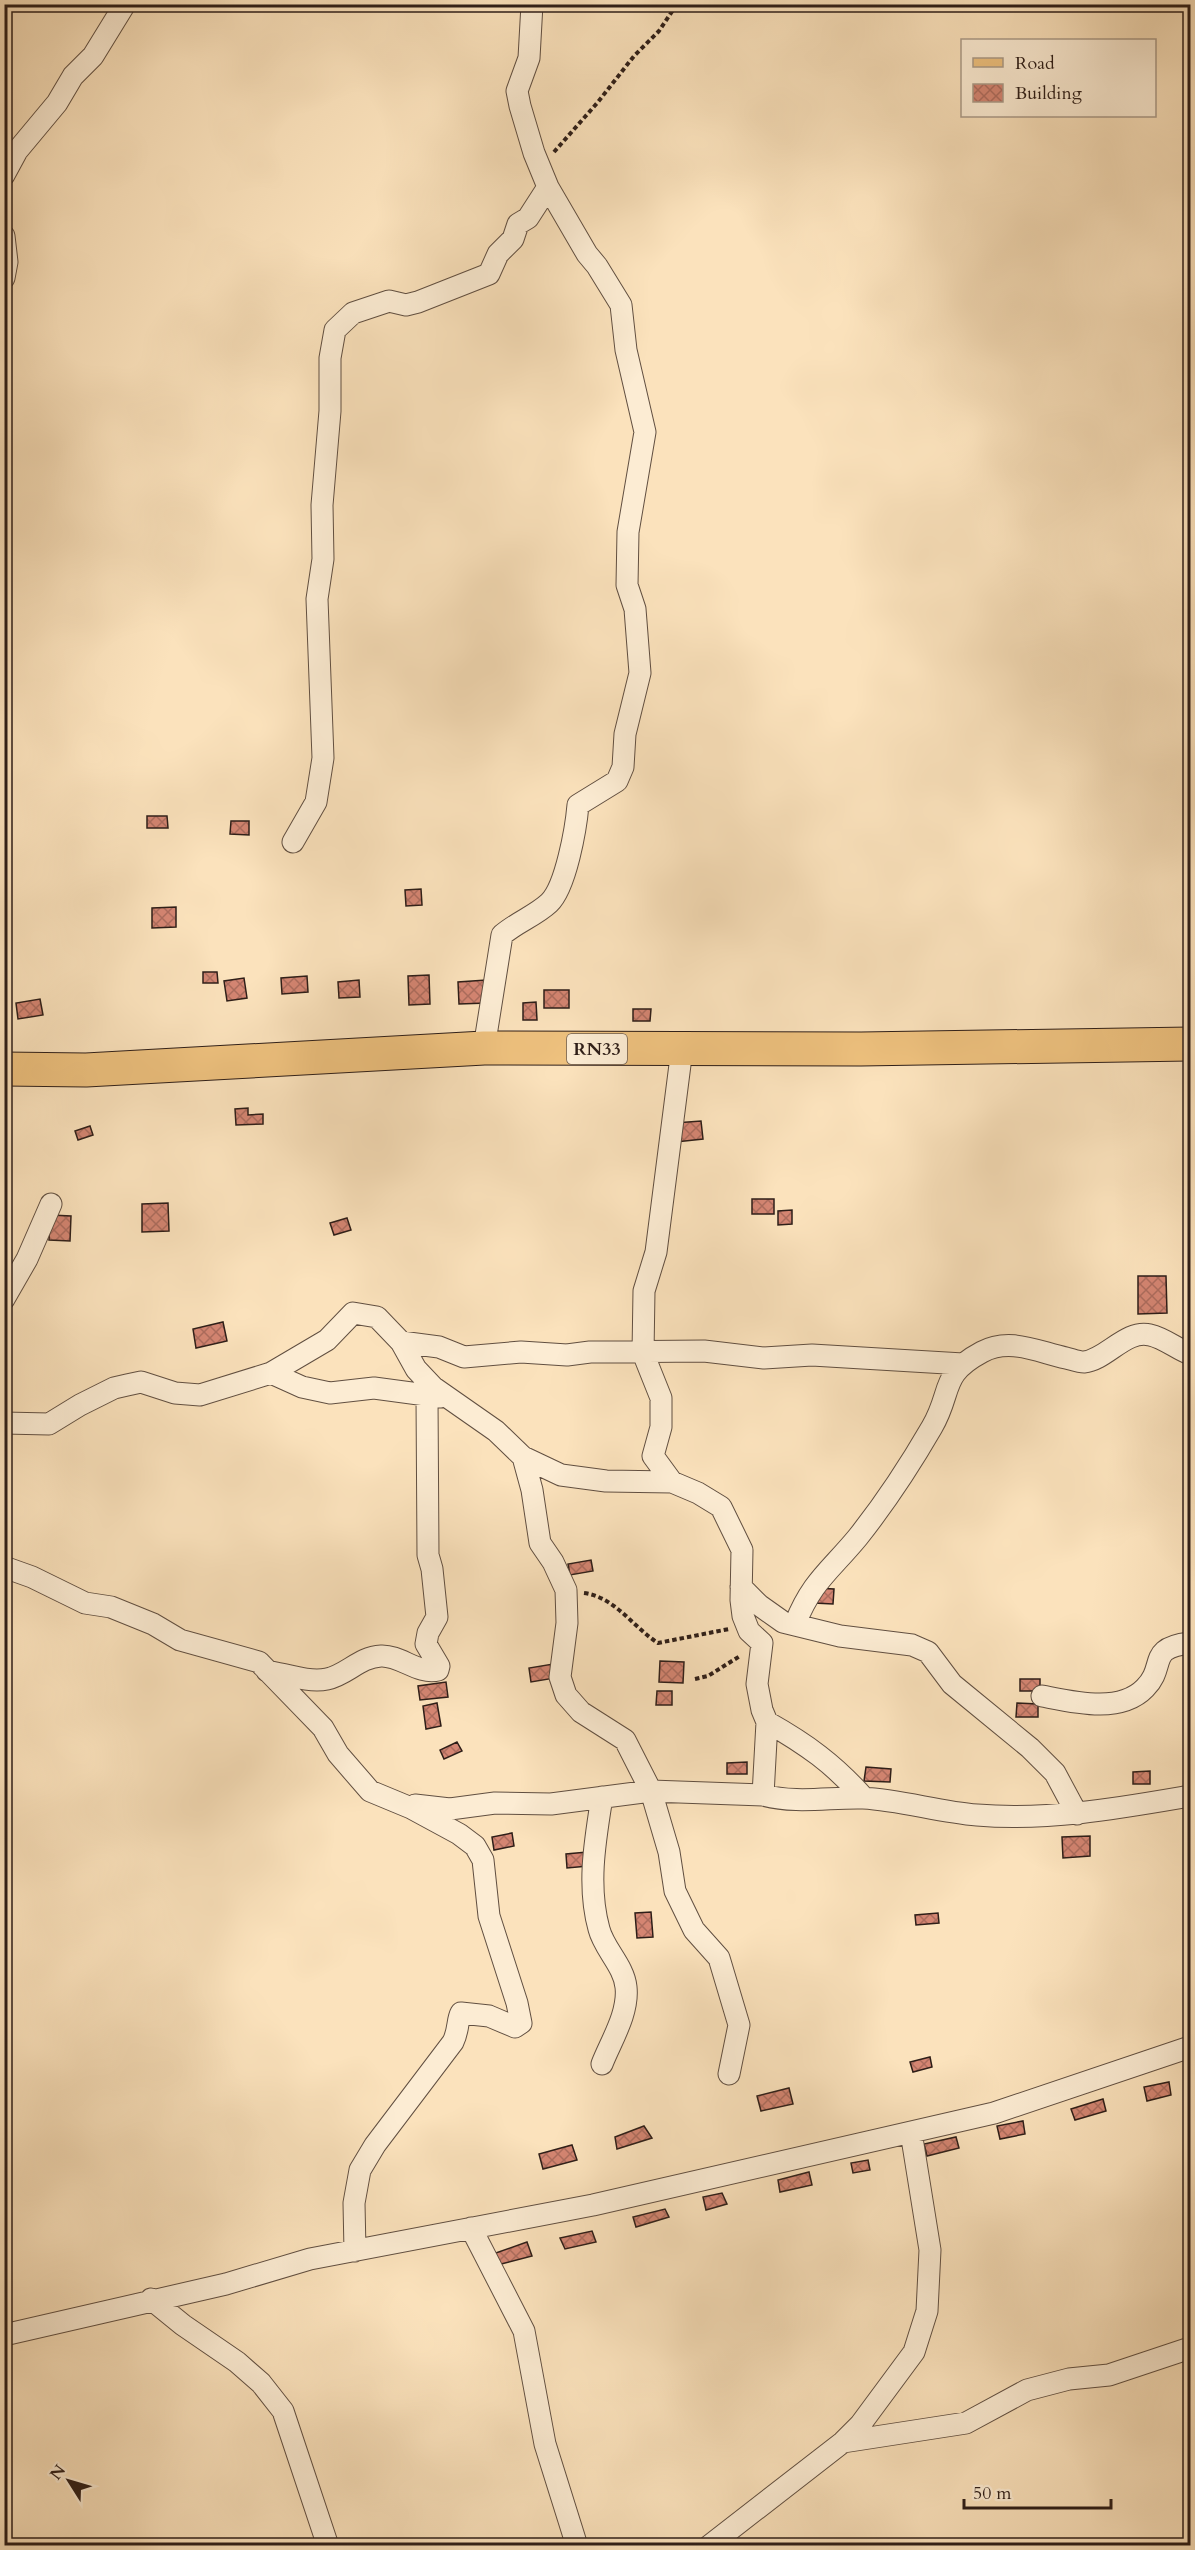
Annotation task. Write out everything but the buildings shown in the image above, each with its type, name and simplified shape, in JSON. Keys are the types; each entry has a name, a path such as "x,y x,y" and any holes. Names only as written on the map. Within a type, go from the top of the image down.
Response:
{"main road":[{"name":"RN33","path":"4,1069 86,1070 484,1048 682,1049 1191,1044"}],"street":[{"path":"4,175 17,151 57,103 73,76 93,56 125,4"},
{"path":"484,1048 502,934 550,902 556,894 571,855 578,805 617,781 621,773 625,734 640,673 635,609 627,585 628,532 645,432 626,350 621,305 548,187 537,162 517,91 529,58 532,4"},
{"path":"293,842 316,802 323,758 318,599 323,559 322,505 330,411 330,358 335,330 352,313 389,301 406,305 418,302 489,274 498,254 513,239 518,224 528,218 548,187"},
{"path":"4,236 7,262 4,278"},
{"path":"672,1482 653,1456 661,1427 661,1398 643,1353 644,1291 656,1252 682,1049"},
{"path":"4,1299 27,1259 51,1204"},
{"path":"4,1423 50,1424 80,1405 114,1388 141,1382 175,1393 200,1395 271,1373 327,1340 353,1313 377,1317 401,1342 416,1369 437,1397 428,1555 432,1569 436,1617 428,1633 426,1644 439,1666 438,1670 429,1671 384,1656 364,1658 344,1672 326,1680 267,1671"},
{"path":"795,1624 805,1598 819,1578 859,1535 906,1468 941,1412 953,1372 963,1364 983,1351 1018,1345 1083,1362 1105,1354 1134,1336 1149,1334 1191,1354"},
{"path":"401,1342 439,1347 464,1357 532,1352 567,1355 590,1352 704,1351 764,1358 812,1355 963,1364"},
{"path":"271,1373 302,1387 330,1393 374,1388 437,1397 496,1431 523,1457 561,1475 606,1481 672,1482 698,1493 721,1508 742,1550 742,1608 749,1630 762,1643 757,1684 767,1722 763,1795"},
{"path":"523,1457 534,1498 540,1543 553,1562 566,1590 567,1623 560,1677 566,1695 581,1712 625,1740 651,1791 669,1852 675,1891 694,1930 719,1958 739,2025 729,2074"},
{"path":"4,1567 32,1577 85,1603 111,1607 153,1624 180,1640 259,1662 323,1728 338,1754 370,1791 394,1803 411,1808 459,1834 474,1846 483,1860 489,1916 521,2023 515,2027 489,2016 461,2013 458,2018 460,2029 453,2042 375,2145 360,2170 354,2202 355,2251"},
{"path":"741,1587 783,1622 840,1636 912,1645 928,1652 952,1684 1030,1748 1055,1773 1077,1815"},
{"path":"1042,1696 1081,1703 1112,1703 1128,1700 1146,1688 1161,1654 1173,1645 1191,1643"},
{"path":"767,1722 810,1746 843,1775 864,1798"},
{"path":"394,1803 450,1809 495,1803 551,1804 651,1791 763,1795 815,1800 864,1798 979,1815 1077,1815 1191,1796"},
{"path":"602,1797 595,1840 592,1892 599,1931 626,1985 625,2006 602,2064"},
{"path":"4,2336 65,2323 151,2299 226,2284 310,2259 593,2205 994,2113 1191,2047"},
{"path":"709,2546 843,2442 860,2425 914,2352 927,2311 930,2250 911,2132"},
{"path":"471,2228 524,2331 545,2444 578,2546"},
{"path":"151,2299 183,2325 237,2362 261,2383 283,2411 328,2546"},
{"path":"843,2442 966,2423 1027,2390 1069,2379 1109,2375 1191,2348"}],"path":[{"path":"537,162 556,151 634,56 658,31 677,4"},
{"path":"566,1590 593,1594 622,1612 658,1643 678,1641 697,1633 725,1628 749,1630"}]}
